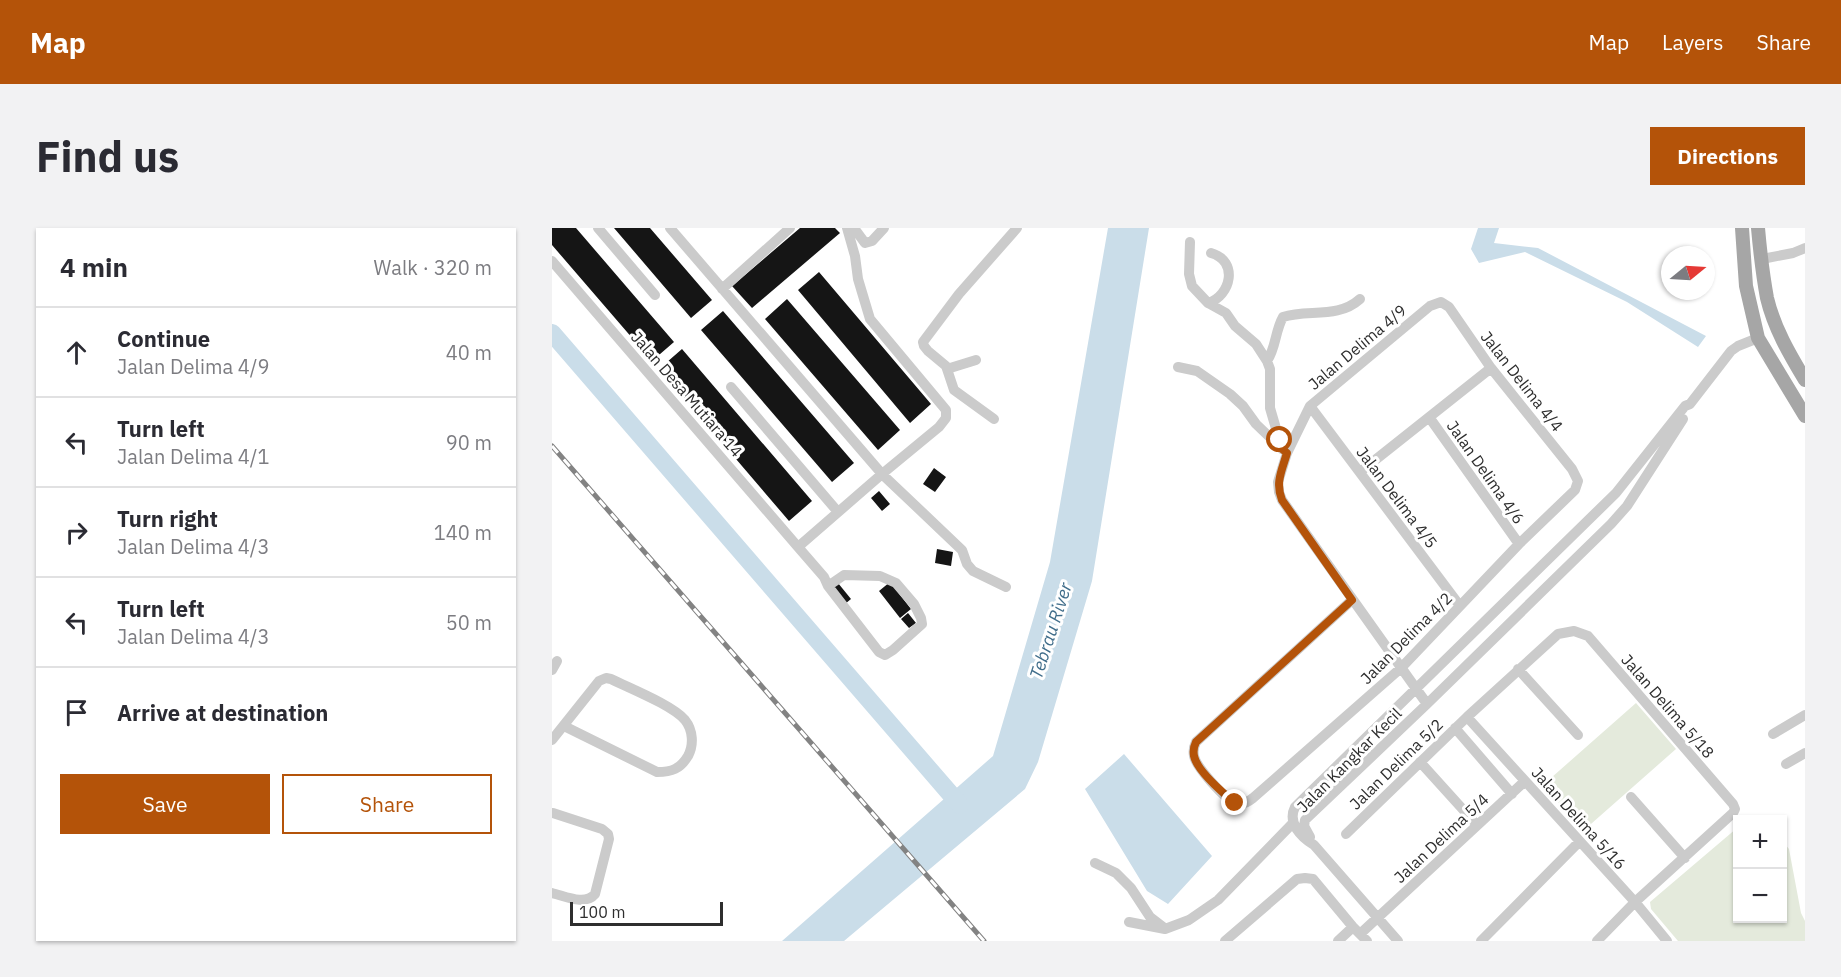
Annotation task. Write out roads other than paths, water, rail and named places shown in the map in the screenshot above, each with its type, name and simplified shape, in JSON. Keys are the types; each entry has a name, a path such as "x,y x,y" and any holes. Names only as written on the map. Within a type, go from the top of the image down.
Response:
{"main road":[{"path":"1742,228 1746,286 1758,338 1805,416"},
{"path":"1758,228 1768,300 1777,326 1805,380"}],"street":[{"path":"598,228 656,295"},
{"path":"670,228 882,474 962,550 967,564 973,571 1005,587"},
{"path":"722,289 790,228"},
{"path":"798,547 939,427 946,418 946,410 870,319 858,279 855,256 847,228"},
{"path":"854,228 865,243 872,241 884,228"},
{"path":"994,419 954,390 946,366 928,351 923,342 959,294 1017,228"},
{"path":"1190,242 1189,274 1192,286 1208,303 1226,313"},
{"path":"1762,259 1793,253 1805,248"},
{"path":"1211,254 1226,261 1228,267 1223,295 1226,313 1235,326 1256,344 1267,361 1270,369 1270,408 1285,451"},
{"name":"Jalan Desa Mutiara 14","path":"552,261 824,577 828,586 879,652 885,655 893,650 922,624 914,604 896,583 880,576 844,575 828,586"},
{"path":"1208,303 1223,295"},
{"path":"1267,361 1272,353 1276,333 1283,317 1327,313 1353,305 1360,299"},
{"name":"Jalan Delima 4/4","path":"1440,302 1449,308 1491,368 1572,470 1578,481"},
{"name":"Jalan Delima 4/9","path":"1352,600 1282,500 1278,482 1285,451 1310,406 1431,306 1440,302"},
{"name":"Jalan Kangkar Kecil","path":"1314,845 1304,826 1305,820 1427,704 1627,506 1690,404 1731,351 1737,346 1758,338"},
{"path":"947,369 976,360"},
{"path":"1178,367 1197,371 1230,394 1243,406 1256,424 1285,451"},
{"path":"1360,472 1491,368"},
{"path":"731,387 838,512"},
{"name":"Jalan Kangkar Kecil","path":"1314,845 1307,841 1293,823 1295,807 1616,493 1685,406 1690,404"},
{"name":"Jalan Delima 4/5","path":"1310,406 1460,606"},
{"name":"Jalan Delima 4/6","path":"1429,417 1519,544"},
{"name":"Jalan Delima 4/2","path":"1352,600 1196,742 1194,749 1196,762 1210,780 1235,803 1243,804 1253,798 1401,668 1519,544 1575,490 1578,481"},
{"path":"1352,600 1427,704"},
{"name":"Jalan Delima 5/18","path":"1467,717 1558,634 1574,631 1588,636 1733,804 1735,809 1733,813 1635,902 1597,941"},
{"path":"1518,669 1578,735"},
{"path":"552,740 599,681 606,678 671,709 686,721 693,739 690,752 682,765 670,772 657,772 564,726"},
{"path":"1773,734 1805,715"},
{"name":"Jalan Delima 5/2","path":"1346,834 1467,717"},
{"name":"Jalan Delima 5/16","path":"1467,717 1635,902 1667,941"},
{"name":"Jalan Delima 5/16","path":"1455,728 1512,794"},
{"path":"1786,764 1805,753"},
{"path":"1420,762 1477,825"},
{"name":"Jalan Delima 5/4","path":"1338,941 1360,934 1525,782"},
{"path":"1631,797 1685,858"},
{"path":"552,893 584,900 591,898 595,894 609,839 608,834 602,828 553,813"},
{"path":"1129,922 1165,929 1189,920 1218,900 1293,823"},
{"path":"1481,941 1579,842"},
{"path":"1314,845 1398,941"},
{"path":"1095,863 1116,873 1131,888 1150,917 1165,929"},
{"path":"1225,941 1297,879 1305,878 1313,879 1360,934"}],"water":[{"name":"Tebrau River","path":"1108,228 1149,228 1092,581 1038,762 1025,789 844,941 782,941 993,756 1050,562"},
{"path":"1478,228 1499,228 1494,243 1538,248 1706,336 1698,347 1627,302 1525,252 1479,263 1471,249"},
{"path":"1124,754 1212,856 1168,904 1147,891 1085,789"}],"waterway":[{"path":"552,333 960,805"}],"railway":[{"path":"552,446 984,941"}]}
